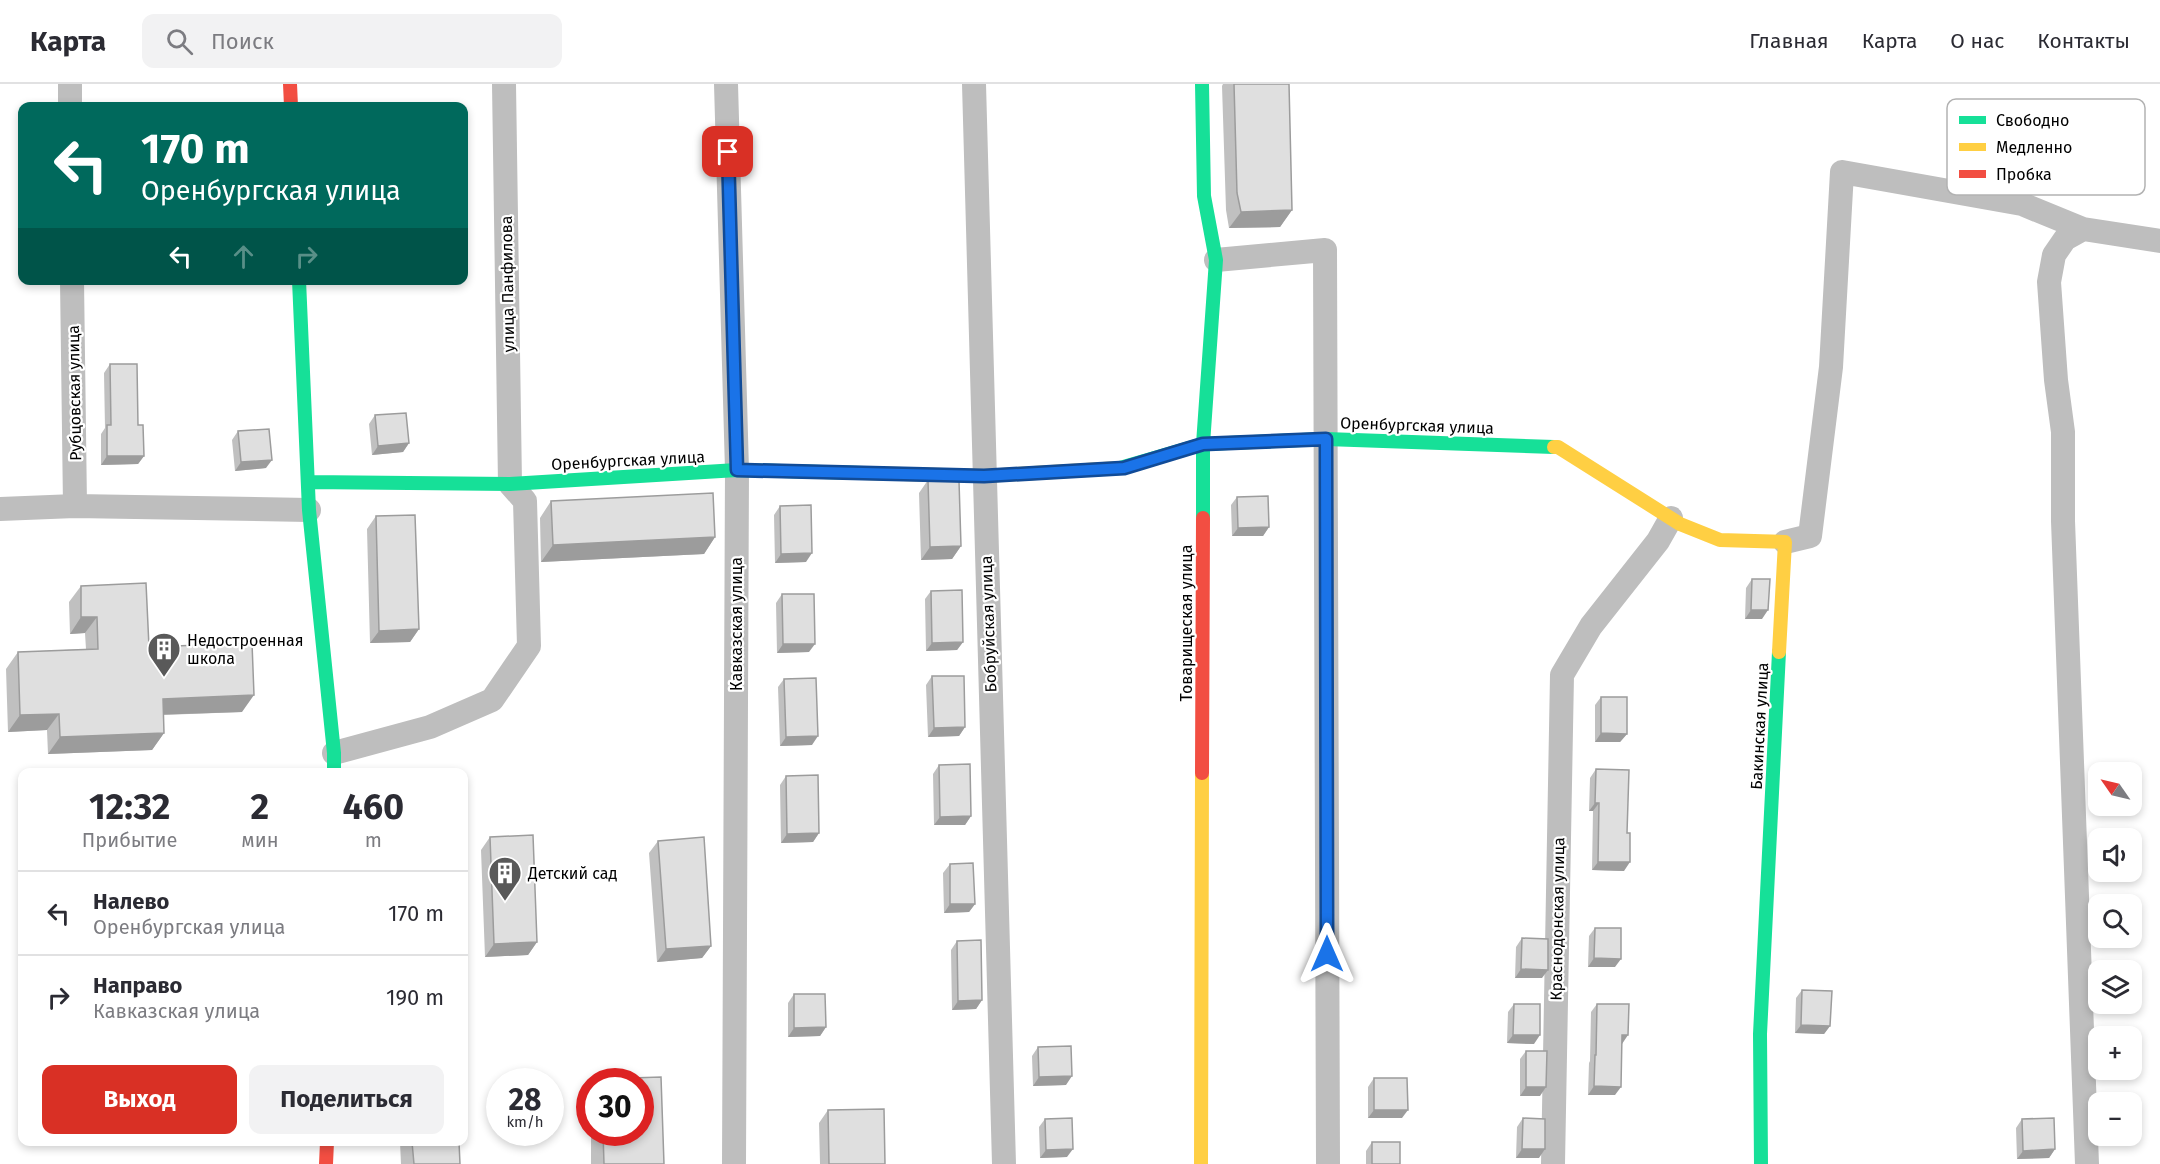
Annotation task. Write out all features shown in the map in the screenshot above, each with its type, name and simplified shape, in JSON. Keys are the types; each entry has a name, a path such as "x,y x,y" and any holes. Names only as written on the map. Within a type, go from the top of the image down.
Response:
{"street":[{"path":"70,84 70,102"},
{"path":"290,84 291,102"},
{"name":"улица Панфилова","path":"504,84 510,484"},
{"name":"Кавказская улица","path":"726,84 737,470 734,1164"},
{"name":"Бобруйская улица","path":"974,84 1004,1164"},
{"name":"Товарищеская улица","path":"1201,1164 1203,444 1216,260 1204,196 1202,84"},
{"path":"1671,518 1720,540 1785,542 1810,536 1831,367 1842,172 1947,191"},
{"path":"1971,195 2022,204 2083,229 2160,241"},
{"path":"2083,229 2066,239 2054,255 2049,282 2056,380 2063,432 2063,521 2087,1164"},
{"path":"1216,260 1325,250 1328,1164"},
{"name":"Рубцовская улица","path":"72,285 75,506"},
{"path":"299,285 309,510 334,763 430,727 492,700 529,646 525,501 510,484"},
{"name":"Оренбургская улица","path":"308,482 510,484 737,470 984,476 1124,468 1203,444 1326,439 1558,447 1671,518"},
{"path":"0,509 75,506 309,510"},
{"name":"Краснодонская улица","path":"1553,1164 1562,675 1591,626 1658,542 1671,518"},
{"name":"Бакинская улица","path":"1761,1164 1760,1034 1785,542"},
{"path":"326,1164 327,1146"}],"building":[{"path":"1234,84 1289,84 1292,210 1241,212 1237,193"},
{"path":"110,364 137,364 138,425 143,425 144,456 107,456 107,425 111,425"},
{"path":"406,413 409,443 378,446 375,415"},
{"path":"269,429 272,460 241,462 238,431"},
{"path":"928,480 959,481 961,546 930,547"},
{"path":"713,493 715,537 553,545 551,501"},
{"path":"1268,496 1269,527 1238,528 1237,497"},
{"path":"811,505 812,553 781,554 780,506"},
{"path":"415,515 419,629 379,631 376,516"},
{"path":"1752,579 1770,579 1768,610 1751,610"},
{"name":"Недостроенная школа","path":"146,583 149,647 252,643 254,695 163,699 164,733 60,737 59,714 20,715 18,652 98,649 97,617 81,617 81,586"},
{"path":"962,590 963,642 932,643 931,591"},
{"path":"782,594 814,594 815,644 783,644"},
{"path":"932,676 964,676 965,727 934,728"},
{"path":"816,678 818,736 786,737 784,679"},
{"path":"1601,697 1627,697 1627,734 1601,733"},
{"path":"970,764 971,816 940,817 939,765"},
{"path":"1596,769 1629,770 1627,833 1630,833 1630,862 1598,862 1599,803 1595,803"},
{"path":"818,775 819,833 787,834 786,776"},
{"name":"Детский сад","path":"533,835 537,942 494,944 490,837"},
{"path":"704,837 711,946 666,949 658,841"},
{"path":"973,863 975,904 950,904 950,864"},
{"path":"1595,928 1621,928 1621,959 1594,958"},
{"path":"1522,938 1548,939 1548,970 1521,969"},
{"path":"981,940 982,1000 958,1001 957,941"},
{"path":"1802,990 1832,991 1830,1026 1801,1025"},
{"path":"794,994 825,994 826,1027 794,1028"},
{"path":"1514,1004 1540,1004 1540,1035 1513,1035"},
{"path":"1597,1004 1629,1004 1628,1035 1622,1035 1621,1087 1594,1086"},
{"path":"1071,1046 1072,1076 1039,1077 1038,1047"},
{"path":"1526,1051 1547,1051 1546,1087 1526,1087"},
{"path":"654,1077 661,1077 664,1164 604,1164 603,1146 654,1146"},
{"path":"1374,1078 1407,1078 1408,1110 1374,1110"},
{"path":"884,1109 885,1164 829,1164 828,1110"},
{"path":"1072,1118 1073,1149 1046,1150 1045,1119"},
{"path":"1523,1118 1545,1119 1545,1149 1522,1149"},
{"path":"2054,1118 2055,1149 2023,1151 2022,1119"},
{"path":"1372,1142 1400,1142 1400,1164 1372,1164"},
{"path":"412,1146 459,1146 460,1164 414,1164"}],"traffic: fast":[{"path":"1202,84 1204,196 1216,260 1203,444 1203,518"},
{"path":"299,285 309,510 334,768"},
{"path":"1120,468 1203,444 1326,439 1554,447"},
{"path":"308,482 510,484 737,470 863,473"},
{"path":"1761,1164 1760,1034 1779,652"}],"traffic: slow":[{"path":"1554,447 1558,447 1680,524 1720,540 1785,542 1779,652"},
{"path":"863,473 984,476 1120,468"},
{"path":"1201,1164 1202,773"}],"traffic: jam":[{"path":"290,84 291,102"},
{"path":"1202,773 1203,518"},
{"path":"326,1164 327,1146"}],"place":[{"name":"Недостроенная школа","path":"164,678"},
{"name":"Детский сад","path":"505,902"}],"route":[{"path":"728,152 737,470 984,476 1124,468 1203,444 1326,439 1327,954"}]}
